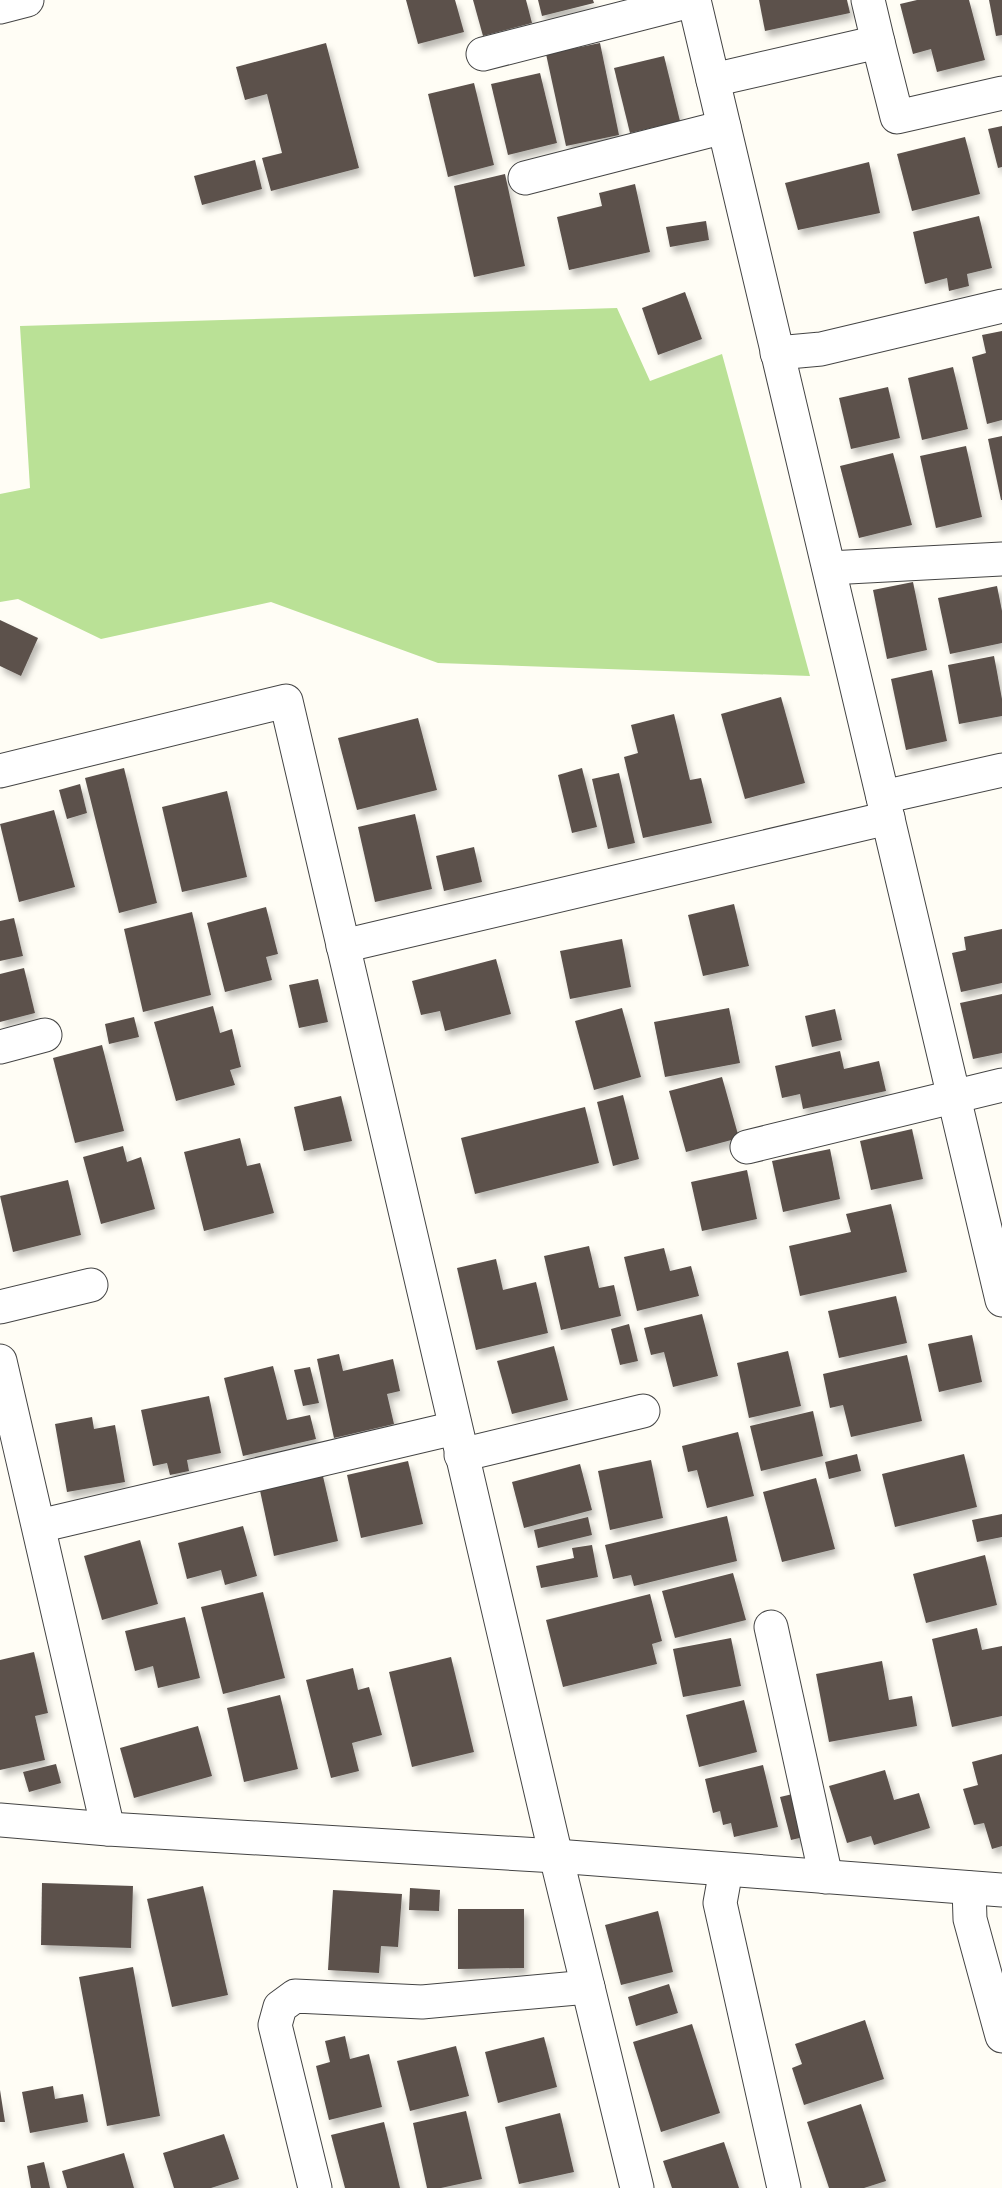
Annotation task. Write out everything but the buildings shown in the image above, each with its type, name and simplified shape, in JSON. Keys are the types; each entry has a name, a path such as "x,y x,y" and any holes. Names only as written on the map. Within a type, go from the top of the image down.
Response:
{"street":[{"path":"0,7 27,0"},
{"path":"483,54 694,0 1002,1300"},
{"path":"868,0 897,117 1002,93"},
{"path":"713,80 878,42"},
{"path":"525,177 724,127"},
{"path":"777,353 821,349 1002,306"},
{"path":"829,568 1002,559"},
{"path":"0,771 286,701 458,1442 637,2188"},
{"path":"343,946 885,807 1002,770"},
{"path":"0,1047 45,1035"},
{"path":"747,1147 1002,1085"},
{"path":"0,1307 91,1285"},
{"path":"0,1361 108,1829"},
{"path":"39,1526 458,1442 643,1411"},
{"path":"771,1627 826,1877"},
{"path":"0,1820 108,1829 556,1856 1002,1890"},
{"path":"726,1870 720,1903 784,2188"},
{"path":"969,1888 970,1919 1002,2036"},
{"path":"315,2188 275,2025 280,2007 295,1996 422,2002 588,1987"}],"green space":[{"path":"617,308 650,381 722,354 810,676 438,663 271,602 101,639 18,599 0,602 0,494 30,488 20,326"}]}
